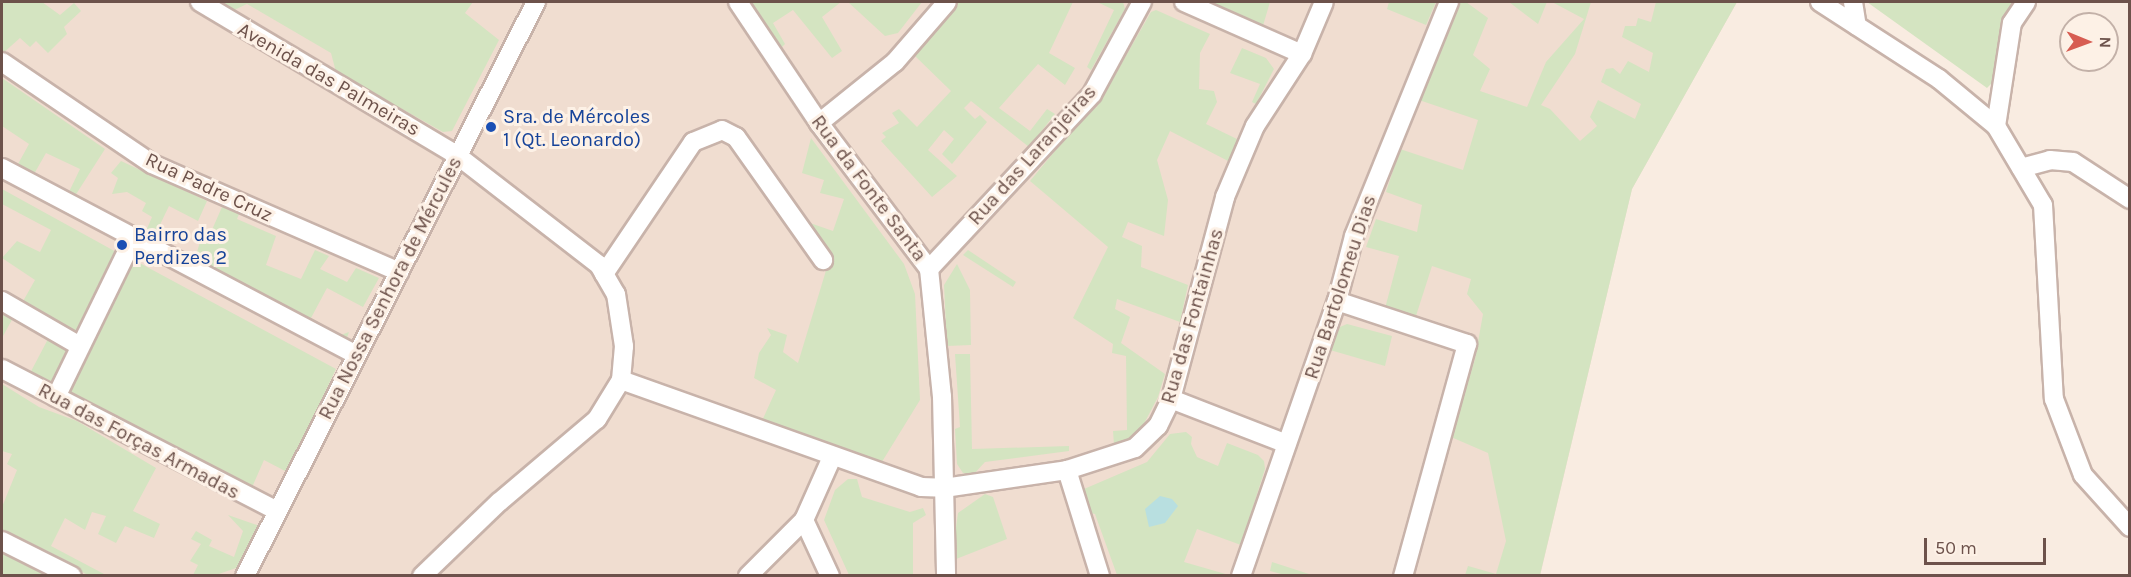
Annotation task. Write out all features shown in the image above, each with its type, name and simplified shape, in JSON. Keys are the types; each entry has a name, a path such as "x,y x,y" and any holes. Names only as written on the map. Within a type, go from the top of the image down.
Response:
{"street":[{"name":"Avenida das Palmeiras","path":"200,2 458,156 599,265 616,294 624,346 621,380"},
{"name":"Rua Nossa Senhora de Mércules","path":"245,576 355,354 536,2"},
{"name":"Rua da Fonte Santa","path":"738,2 819,123 929,269 942,396 946,576"},
{"path":"819,123 895,62 947,2"},
{"name":"Rua das Laranjeiras","path":"929,269 1092,94 1142,2"},
{"path":"1184,2 1302,54"},
{"name":"Rua das Fontainhas","path":"621,380 831,457 921,487 944,488 1067,470 1135,448 1158,426 1172,399 1225,197 1255,126 1302,54 1324,2"},
{"name":"Rua Bartolomeu Dias","path":"1241,576 1337,301 1354,236 1449,2"},
{"path":"1820,2 1939,79 1996,126 2043,205 2054,399 2083,475 2130,527"},
{"path":"1853,2 1857,26"},
{"path":"1996,126 2012,22 2026,2"},
{"name":"Rua Padre Cruz","path":"2,62 152,164 399,272"},
{"path":"604,274 693,142 722,130 736,137 823,260"},
{"path":"2021,168 2050,160 2073,162 2130,199"},
{"path":"2,168 355,354"},
{"path":"56,397 134,237"},
{"path":"2,301 80,346"},
{"path":"1337,301 1467,344 1403,576"},
{"name":"Rua das Forças Armadas","path":"2,369 277,511"},
{"path":"422,576 499,502 597,419 621,380"},
{"path":"1172,399 1287,444"},
{"path":"748,576 804,520 831,457"},
{"path":"1067,470 1100,576"},
{"path":"804,520 830,576"},
{"path":"2,541 72,576"}],"shaded area":[{"path":"2,2 1737,2 1632,189 1540,576 2,575"}],"green space":[{"path":"2,2 42,2 60,15 74,3 81,11 64,27 67,34 48,53 36,41 30,47 20,38 2,54"},
{"path":"218,2 473,2 465,13 499,40 452,131 443,132 336,72 331,53 247,4 232,11"},
{"path":"742,2 841,2 822,17 842,51 832,58 793,10 773,23 785,44 777,52"},
{"path":"848,2 922,2 898,33 885,36"},
{"path":"950,2 1073,2 1049,53 1075,68 1065,85 1038,64 999,108 1030,131 1047,109 1055,114 1029,147 971,101 964,108 975,119 980,115 987,122 952,164 942,154 954,139 944,130 928,150 957,176 932,197 881,141 886,137 882,133 899,123 892,113 899,109 917,127 951,91 914,55"},
{"path":"1097,2 1123,2 1125,9 1091,70 1087,67 1114,10"},
{"path":"1210,2 1270,2 1262,29 1209,5"},
{"path":"1389,2 1436,2 1426,25 1387,9"},
{"path":"1459,2 1466,2 1488,18 1473,55 1490,69 1480,91 1527,107 1546,62 1584,19 1552,2 1591,2 1575,54 1541,105 1550,109 1580,141 1597,126 1590,117 1598,100 1635,119 1641,104 1601,82 1606,69 1613,68 1620,74 1628,61 1649,72 1653,53 1622,37 1625,26 1636,26 1638,18 1651,22 1656,2 1737,2 1632,189 1540,575 1465,575 1468,566 1496,574 1506,541 1488,453 1451,437 1475,359 1483,314 1467,294 1471,279 1432,266 1414,322 1384,312 1399,256 1366,247 1376,219 1417,232 1422,205 1386,192 1400,149 1463,170 1478,120 1419,100"},
{"path":"1509,2 1547,2 1538,24"},
{"path":"1867,2 2013,2 2006,15 1995,80 1987,88"},
{"path":"1156,10 1210,34 1200,53 1199,89 1214,91 1217,102 1206,124 1237,139 1230,162 1170,131 1157,160 1168,200 1164,236 1128,222 1122,237 1142,246 1141,267 1188,285 1180,322 1117,299 1115,309 1130,317 1121,343 1165,374 1158,397 1138,435 1124,445 1105,450 1114,445 1113,431 1127,430 1126,356 1112,353 1113,344 1073,318 1108,247 1030,181 1090,109 1096,108 1151,12"},
{"path":"1242,48 1266,58 1274,69 1256,104 1252,102 1260,84 1230,73"},
{"path":"2,78 105,149 73,199 67,196 80,169 46,153 34,174 18,164 29,144 2,126"},
{"path":"811,138 904,264 915,294 920,400 880,465 761,423 776,390 754,378 759,353 771,335 767,328 787,335 783,352 798,363 831,254 810,223 833,231 844,199 820,193 824,180 802,173"},
{"path":"121,161 207,201 198,221 169,206 155,235 146,231 152,217 142,211 146,203 127,192 112,194 118,178 111,173"},
{"path":"2,189 118,253 75,335 22,303 35,280 2,258 17,241 40,252 51,230 2,204"},
{"path":"222,207 239,214 237,219 276,236 266,265 301,279 315,250 329,256 320,269 347,282 356,268 379,278 363,307 327,288 311,318 341,335 349,332 344,346 193,265 204,229 211,232"},
{"path":"968,250 1016,282 1013,287 963,255"},
{"path":"134,260 336,369 287,472 264,460 250,492 69,395 68,387 82,354"},
{"path":"957,264 970,290 971,345 947,346 944,285"},
{"path":"2,309 14,316 2,338"},
{"path":"1347,324 1392,336 1385,366 1330,350 1340,327"},
{"path":"48,339 66,351 52,384 28,377"},
{"path":"955,354 970,354 972,449 1069,446 1069,451 985,462 973,475 963,473 957,464 955,429 960,427"},
{"path":"2,384 39,407 77,421 156,468 133,511 160,524 154,538 125,526 116,543 98,534 106,516 92,512 85,530 65,518 51,546 104,574 88,575 2,532 2,507 17,470 7,464 12,454 2,451"},
{"path":"1186,432 1192,437 1191,444 1197,457 1218,466 1227,443 1258,455 1264,461 1265,469 1241,545 1197,529 1184,562 1229,575 1117,575 1095,514 1090,513 1081,495 1084,489 1147,462 1170,434"},
{"path":"848,479 857,479 862,497 910,512 923,508 926,515 913,523 913,575 849,575 824,520 835,490"},
{"path":"985,494 993,497 1007,539 951,561 958,513"},
{"path":"228,515 260,526 236,568 216,575 193,575 198,565 190,561 201,544 191,539 196,531 212,540 209,546 234,557 243,531"},
{"path":"2,553 47,575 2,575"},
{"path":"1272,562 1309,574 1321,575 1285,575 1270,571"}],"water":[{"path":"1160,496 1172,499 1178,506 1165,523 1149,527 1145,509"}],"place":[{"name":"Sra. de Mércoles 1 (Qt. Leonardo)","path":"491,127"},
{"name":"Bairro das Perdizes 2","path":"122,245"}]}
